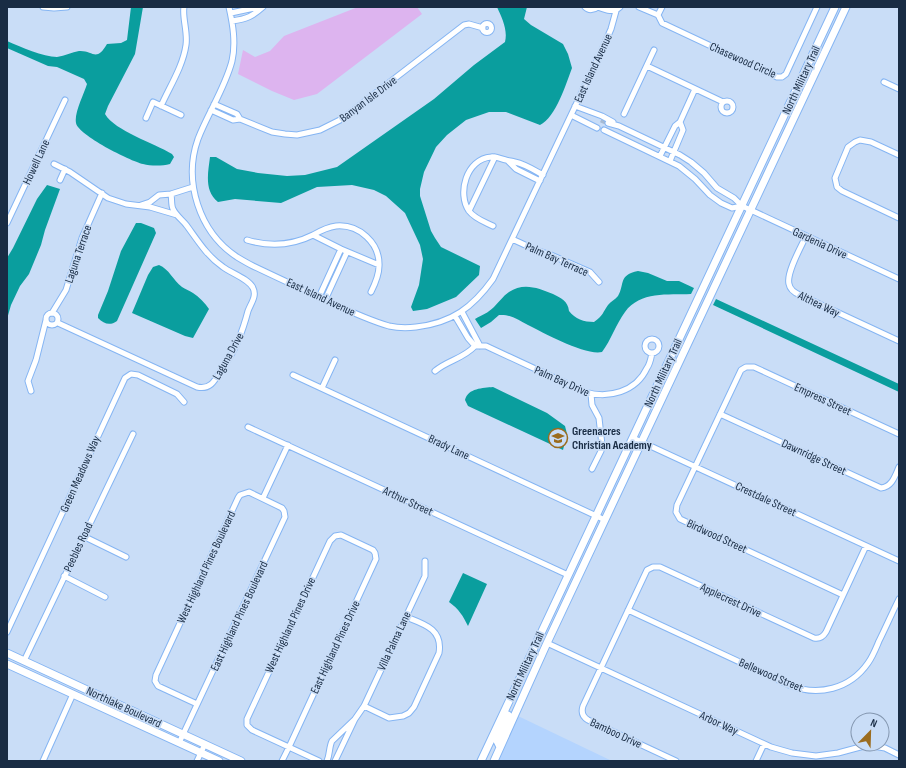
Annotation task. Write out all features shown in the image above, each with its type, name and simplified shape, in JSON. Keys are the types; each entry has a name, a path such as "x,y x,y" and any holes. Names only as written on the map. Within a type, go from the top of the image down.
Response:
{"main road":[{"name":"North Military Trail","path":"481,761 835,7"},
{"name":"North Military Trail","path":"494,761 547,644 846,7"},
{"path":"547,644 545,637 546,633 561,599 561,591"},
{"path":"521,700 521,691 540,648 539,636"},
{"name":"Northlake Boulevard","path":"7,653 241,761"},
{"name":"Northlake Boulevard","path":"7,664 219,761"},
{"path":"500,748 497,741 513,702 516,686"}],"street":[{"path":"44,7 67,7"},
{"path":"161,106 179,68 184,53 186,32 184,7"},
{"name":"East Island Avenue","path":"229,7 234,29 232,60 224,82 198,139 194,153 192,172 196,202 212,234 236,257 253,266 368,319 391,326 408,328 430,326 449,319 462,312 482,295 493,279 540,182 611,28 617,8"},
{"path":"231,13 259,7"},
{"path":"232,21 242,20 253,16 263,7"},
{"path":"585,7 589,10 598,7 609,11 617,8"},
{"name":"Chasewood Circle","path":"640,7 658,15 662,23 778,77 782,77 786,74 817,7"},
{"path":"658,15 662,7"},
{"name":"Banyan Isle Drive","path":"211,110 233,120 240,119 272,132 297,135 320,130 342,119 464,25 469,24 482,28"},
{"path":"624,114 654,50"},
{"path":"647,66 723,102"},
{"path":"884,82 899,89"},
{"path":"660,156 675,126 680,122 695,89"},
{"name":"Howell Lane","path":"7,223 65,100"},
{"path":"146,118 154,102 181,115"},
{"name":"Banyan Isle Drive","path":"214,104 237,114 240,119"},
{"name":"Gardenia Drive","path":"575,106 601,120"},
{"name":"Gardenia Drive","path":"588,112 602,116 619,126 674,152 704,173 717,188 734,198 742,206 751,211 899,279"},
{"path":"571,115 597,128"},
{"name":"East Island Avenue","path":"566,125 581,120"},
{"path":"670,161 683,130 680,122"},
{"name":"Gardenia Drive","path":"608,123 619,126"},
{"path":"614,135 619,126"},
{"name":"Gardenia Drive","path":"604,130 679,166 710,195 721,203 732,208 742,206"},
{"path":"899,155 871,142 860,140 848,147 835,178 839,189 899,218"},
{"path":"493,226 478,219 470,211 465,202 464,194 467,177 473,167 482,159 495,157 508,161 514,161 543,175"},
{"path":"470,211 495,157"},
{"path":"508,161 516,169 540,182"},
{"path":"54,164 65,169 114,200 177,215"},
{"path":"60,180 65,169"},
{"path":"138,205 150,202 162,194 171,194 193,187"},
{"name":"Laguna Terrace","path":"31,391 28,381 36,360 46,320 66,290 82,238 102,193"},
{"name":"Laguna Drive","path":"58,323 197,387 205,388 212,384 232,352 244,327 254,293 253,288 248,282 223,267 205,251 188,226 172,208 171,194"},
{"path":"247,240 268,245 286,244 302,240 335,226 353,228 364,234 372,243 378,254 379,265 377,278 371,292"},
{"path":"313,235 347,252 379,265"},
{"name":"Althea Way","path":"806,236 790,273 788,283 791,289 800,295 899,341"},
{"name":"Palm Bay Terrace","path":"512,239 590,272 599,282"},
{"path":"319,297 341,249"},
{"path":"325,300 347,252"},
{"path":"462,312 477,346"},
{"path":"46,320 50,325 55,325 58,323 59,319 57,315 52,313"},
{"path":"455,316 468,338 477,346"},
{"path":"435,371 468,354 477,346"},
{"name":"Palm Bay Drive","path":"477,346 486,346 592,394 609,395 616,394 629,388 640,380 648,368 652,353"},
{"path":"322,388 335,360"},
{"name":"Birdwood Street","path":"746,367 741,370 695,466 676,509 678,516 680,519 843,595"},
{"name":"Empress Street","path":"746,367 754,367 899,434"},
{"name":"Green Meadows Way","path":"7,632 125,378 131,374 138,375 177,394 184,402"},
{"name":"Brady Lane","path":"293,374 605,520"},
{"path":"592,394 592,405 600,418 602,445 601,451 592,469"},
{"name":"Dawnridge Street","path":"720,414 881,488 890,484 899,467"},
{"name":"Arthur Street","path":"248,427 568,575"},
{"name":"Peebles Road","path":"24,661 133,434"},
{"name":"Crestdale Street","path":"633,438 899,561"},
{"path":"263,498 288,445"},
{"name":"West Highland Pines Boulevard","path":"197,704 158,686 155,678 238,498 249,492 263,498"},
{"name":"East Highland Pines Boulevard","path":"179,743 285,518 282,508 263,498"},
{"name":"West Highland Pines Drive","path":"289,747 249,728 246,719 330,540 338,535 357,542"},
{"path":"83,536 126,557"},
{"name":"East Highland Pines Drive","path":"282,761 376,559 373,550 357,542"},
{"name":"Applecrest Drive","path":"600,668 645,572 650,568 657,566 814,638 820,638 826,632 866,546"},
{"name":"Villa Palma Lane","path":"335,761 355,719 364,706 425,576 425,561"},
{"path":"64,576 105,597"},
{"name":"Bellewood Street","path":"628,610 789,685 804,690 819,691 828,690 842,685 850,681 862,671 871,659 899,599"},
{"path":"364,706 389,718 396,718 409,713 417,701 439,653 439,639 436,633 429,627 406,617"},
{"name":"Arbor Way","path":"547,644 764,744 788,752 815,759 864,746 873,746 885,748 899,755"},
{"name":"Bamboo Drive","path":"600,668 583,706 583,716 588,720 676,761"},
{"path":"43,761 73,694"},
{"name":"Villa Palma Lane","path":"327,761 330,754 330,745 332,741 349,723 355,719"},
{"path":"197,761 205,744"},
{"path":"756,761 764,744"},
{"path":"289,747 319,761"},
{"path":"896,761 899,755"}],"shaded area":[{"path":"131,7 143,7 135,54 105,114 117,126 172,154 174,157 170,164 153,165 136,162 105,147 85,134 76,123 78,109 87,84 84,79 57,67 48,66 7,48 7,41 51,57 57,57 79,51 97,54 103,50 107,44 121,43 127,40"},
{"path":"358,7 417,7 422,14 317,94 294,100 238,74 243,50 255,57 270,51 284,36"},
{"path":"497,7 527,7 524,19 531,25 563,44 572,68 556,108 546,121 540,125 506,112 489,112 466,120 447,135 436,147 424,172 420,189 420,196 431,231 441,247 480,266 479,275 456,297 427,309 413,311 411,307 419,285 423,259 420,245 405,213 386,196 374,190 352,185 317,187 281,203 235,199 218,202 214,198 208,181 210,157 216,157 237,169 287,176 305,175 337,167 434,99 474,65 505,42 506,33 503,20"},
{"path":"47,185 60,189 41,245 29,274 20,286 11,305 7,319 7,258 37,199"},
{"path":"136,223 141,223 154,228 156,233 117,321 107,324 98,318 98,315 108,291 121,251"},
{"path":"159,265 166,269 182,287 200,298 209,309 193,338 132,313 148,275 153,267"},
{"path":"638,271 648,273 667,281 679,281 694,288 691,294 646,297 638,300 625,312 602,352 586,351 554,338 507,315 499,315 481,328 475,319 492,309 503,297 514,289 520,287 531,287 556,295 566,302 569,311 574,316 583,321 594,322 601,316 609,304 616,299 620,292 623,280 627,275"},
{"path":"716,299 899,384 899,392 713,305"},
{"path":"493,387 547,413 565,426 567,434 563,450 468,406 465,400 469,393 476,389"},
{"path":"463,573 487,584 468,626 460,613 449,602"},
{"path":"518,716 612,761 498,761"}],"tunnel":[{"path":"601,120 608,123"}],"place":[{"name":"Greenacres Christian Academy","path":"558,438"}]}
